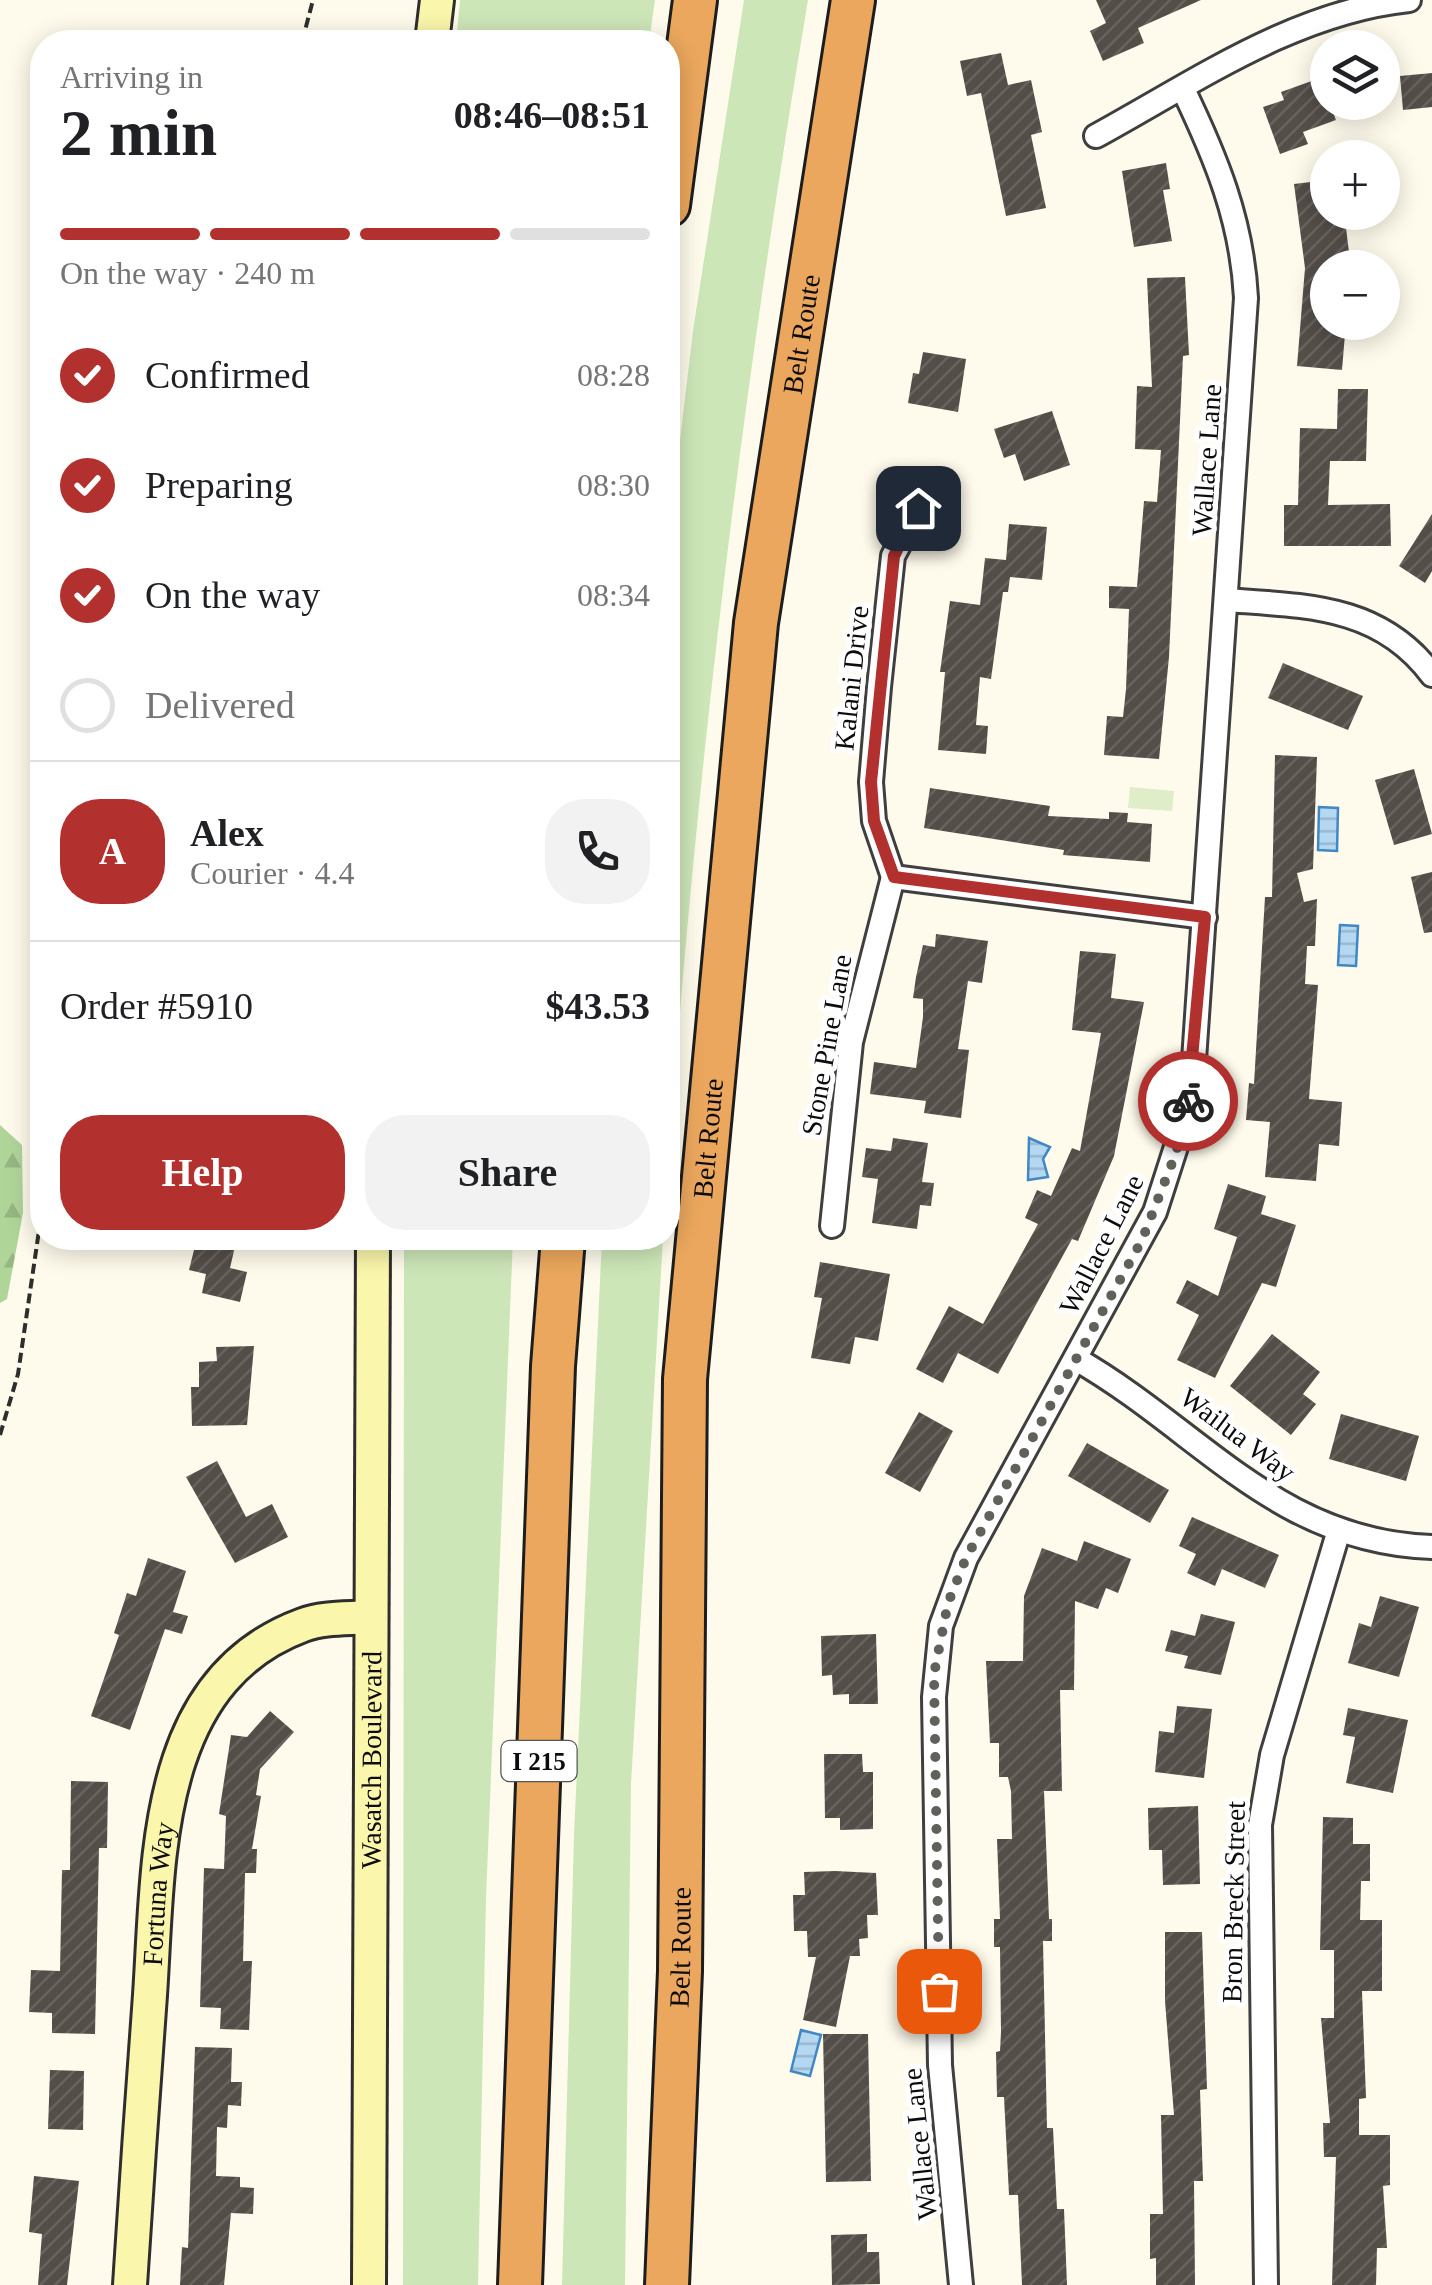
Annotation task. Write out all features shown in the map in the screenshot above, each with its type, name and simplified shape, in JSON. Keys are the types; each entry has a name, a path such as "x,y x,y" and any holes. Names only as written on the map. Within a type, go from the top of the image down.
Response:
{"highway":[{"path":"680,114 695,0"},
{"name":"Belt Route","path":"667,2285 680,1971 685,1380 756,623 853,0"},
{"name":"I 215","path":"520,2285 553,1366 563,1250"}],"street":[{"path":"433,30 437,0"},
{"path":"1096,136 1303,27 1372,6 1409,0"},
{"name":"Wallace Lane","path":"961,2285 940,2065 937,1649 948,1603 966,1558 1142,1240 1176,1153 1192,1075 1246,325 1244,272 1225,181 1183,88"},
{"name":"Kalani Drive","path":"894,877 874,821 871,782 879,688 894,556 928,491"},
{"path":"1226,600 1322,607 1350,613 1384,628 1410,648 1432,676"},
{"path":"894,877 1205,917"},
{"name":"Stone Pine Lane","path":"832,1226 851,1042 894,877"},
{"name":"Wasatch Boulevard","path":"370,2285 372,1250"},
{"name":"Wailua Way","path":"1076,1359 1151,1405 1256,1490 1339,1530 1432,1547"},
{"name":"Bron Breck Street","path":"1266,2285 1260,1825 1272,1755 1339,1530"},
{"name":"Fortuna Way","path":"130,2285 161,1840 180,1756 212,1695 253,1653 306,1624 371,1617"}],"path":[{"path":"305,30 313,0"},
{"path":"0,1435 18,1374 36,1250"}],"green space":[{"path":"460,0 655,0 651,30 457,30"},
{"path":"744,0 808,0 742,437 707,729 680,1011 680,440"},
{"path":"1130,787 1174,791 1172,811 1128,808"},
{"path":"0,1125 22,1145 23,1213 7,1299 0,1303"},
{"path":"404,1250 513,1250 486,1898 478,2285 403,2285"},
{"path":"601,1250 662,1250 631,1784 625,2285 562,2285 574,1834"}],"water":[{"path":"1319,807 1338,808 1337,851 1318,850"},
{"path":"1340,925 1358,926 1356,966 1338,965"},
{"path":"1029,1138 1050,1147 1043,1159 1048,1177 1028,1180"},
{"path":"801,2030 821,2035 810,2076 791,2071"}],"building":[{"path":"1096,0 1201,0 1138,28 1144,43 1103,61 1090,31 1106,23"},
{"path":"1001,53 1008,85 1031,80 1042,132 1031,135 1046,208 1006,216 981,93 967,96 960,61"},
{"path":"1432,73 1432,107 1403,110 1400,76"},
{"path":"1310,82 1310,120 1336,120 1303,132 1308,144 1280,154 1263,107 1284,100 1281,92"},
{"path":"1166,163 1170,189 1163,190 1172,241 1134,247 1122,171"},
{"path":"1310,182 1310,230 1346,230 1349,250 1310,250 1310,340 1344,340 1342,370 1297,366 1305,268 1294,184"},
{"path":"1185,277 1189,355 1183,356 1169,657 1159,759 1104,755 1107,716 1123,717 1129,609 1109,608 1109,586 1137,587 1144,501 1157,502 1161,450 1135,449 1137,386 1152,387 1147,278"},
{"path":"923,352 966,359 958,412 908,403 913,373 919,374"},
{"path":"1338,389 1368,389 1366,461 1330,461 1328,505 1390,504 1391,546 1284,546 1284,505 1298,505 1300,428 1337,429"},
{"path":"1052,411 1070,465 1024,481 1015,454 1004,458 994,429"},
{"path":"1432,514 1432,571 1425,583 1399,566"},
{"path":"1009,524 1047,527 1042,580 1010,577 1008,592 1003,592 991,679 980,677 976,725 988,726 986,754 938,750 945,672 940,672 950,601 980,605 985,558 1006,560"},
{"path":"1283,663 1363,696 1348,730 1268,698"},
{"path":"1275,755 1317,757 1313,869 1297,873 1304,902 1317,899 1315,946 1307,946 1305,984 1318,985 1309,1099 1342,1102 1339,1146 1319,1144 1316,1181 1265,1177 1270,1122 1246,1120 1249,1083 1254,1084 1265,897 1272,897"},
{"path":"1414,769 1432,834 1394,845 1375,780"},
{"path":"930,788 1050,806 1048,816 1109,819 1109,812 1128,813 1127,822 1152,824 1150,862 1063,855 1064,850 924,828"},
{"path":"1432,872 1432,932 1424,933 1411,877"},
{"path":"936,934 988,941 982,983 968,981 958,1049 969,1050 961,1118 924,1113 926,1101 870,1094 874,1062 916,1068 923,999 913,998 916,977 923,945 935,947"},
{"path":"1080,951 1116,954 1111,998 1144,1002 1114,1156 1078,1241 1072,1239 998,1374 958,1353 943,1383 916,1369 949,1306 983,1324 1038,1224 1025,1218 1037,1190 1051,1196 1072,1148 1080,1151 1101,1033 1072,1030"},
{"path":"893,1138 928,1143 922,1182 934,1183 931,1206 920,1205 917,1229 872,1223 878,1179 862,1177 866,1148 891,1151"},
{"path":"1228,1184 1266,1196 1261,1214 1296,1225 1276,1287 1262,1283 1215,1378 1177,1360 1199,1315 1176,1303 1187,1280 1218,1296 1237,1237 1214,1229"},
{"path":"194,1250 234,1250 230,1268 247,1272 240,1302 202,1293 206,1274 189,1270"},
{"path":"820,1262 890,1274 878,1341 855,1337 850,1364 811,1358 822,1298 814,1297"},
{"path":"1272,1334 1320,1372 1303,1394 1316,1404 1291,1435 1230,1386"},
{"path":"254,1346 247,1425 192,1426 191,1387 199,1387 199,1362 217,1361 216,1347"},
{"path":"919,1412 953,1431 920,1492 885,1473"},
{"path":"1341,1414 1419,1436 1406,1481 1329,1459"},
{"path":"1087,1443 1169,1490 1150,1523 1068,1476"},
{"path":"217,1461 246,1517 272,1504 288,1537 235,1563 186,1477"},
{"path":"1192,1517 1279,1555 1265,1588 1222,1569 1215,1586 1187,1573 1196,1554 1179,1546"},
{"path":"1084,1541 1131,1559 1118,1593 1106,1588 1098,1609 1075,1601 1074,1690 1060,1690 1062,1791 1044,1791 1052,1919 1052,1941 1043,1941 1047,2128 1053,2128 1057,2209 1064,2209 1067,2285 1022,2285 1018,2195 1009,2195 1004,2097 997,2097 996,2052 1000,2051 1001,2032 1000,1947 994,1947 994,1919 1000,1919 997,1839 1012,1839 1011,1791 1008,1777 999,1777 999,1743 990,1743 986,1661 1023,1661 1024,1596 1042,1548 1077,1561"},
{"path":"148,1558 186,1571 173,1612 188,1616 182,1634 165,1629 130,1730 91,1716 119,1635 114,1633 127,1593 136,1596"},
{"path":"1380,1596 1419,1607 1399,1677 1348,1663 1359,1623 1371,1627"},
{"path":"1201,1614 1235,1622 1221,1675 1184,1668 1188,1656 1165,1651 1171,1630 1195,1636"},
{"path":"876,1634 878,1704 849,1704 849,1694 833,1695 832,1675 822,1676 821,1636"},
{"path":"1177,1706 1212,1709 1204,1778 1155,1772 1159,1731 1174,1733"},
{"path":"1348,1708 1408,1720 1393,1793 1346,1783 1355,1737 1343,1735"},
{"path":"270,1711 294,1732 260,1769 256,1795 261,1796 252,1849 257,1849 256,1873 245,1873 243,1961 252,1961 249,2030 220,2029 221,2008 200,2007 204,1868 224,1869 226,1816 219,1814 231,1735 247,1737"},
{"path":"824,1754 862,1754 863,1772 873,1772 873,1829 840,1830 840,1818 825,1818"},
{"path":"71,1781 108,1782 107,1848 99,1848 95,2034 52,2033 52,2013 29,2012 31,1970 60,1971 62,1870 70,1870"},
{"path":"1198,1806 1200,1884 1163,1885 1162,1850 1149,1850 1148,1808"},
{"path":"1323,1817 1353,1818 1353,1844 1370,1844 1370,1881 1361,1881 1360,1920 1382,1920 1382,1991 1362,1991 1366,2098 1359,2099 1359,2135 1390,2135 1390,2185 1383,2186 1387,2248 1377,2248 1376,2285 1332,2285 1336,2157 1324,2157 1323,2123 1330,2123 1321,2018 1334,2018 1334,1950 1320,1950"},
{"path":"804,1872 876,1873 878,1915 867,1915 868,1938 859,1939 860,1956 850,1956 836,2027 803,2020 816,1957 808,1957 807,1931 794,1931 793,1895 805,1895"},
{"path":"1165,1932 1202,1932 1207,2089 1200,2090 1203,2181 1194,2181 1195,2285 1156,2285 1156,2258 1150,2259 1150,2214 1163,2214 1161,2115 1174,2115 1165,2001"},
{"path":"823,2034 868,2034 871,2181 826,2182"},
{"path":"195,2047 232,2048 231,2082 242,2082 241,2106 228,2105 227,2128 217,2127 216,2176 240,2177 240,2187 254,2188 253,2214 231,2213 224,2285 180,2285 182,2247 188,2248"},
{"path":"50,2070 84,2071 83,2130 48,2129"},
{"path":"34,2176 79,2181 67,2285 38,2285 42,2234 29,2232"},
{"path":"867,2234 867,2252 879,2252 880,2284 832,2285 831,2235"}],"way so far":[{"path":"939,1991 934,1674 941,1626 966,1558 1142,1240 1176,1153 1188,1101"}],"route":[{"path":"918,508 894,556 871,782 874,821 894,877 1205,917 1188,1101"}]}
